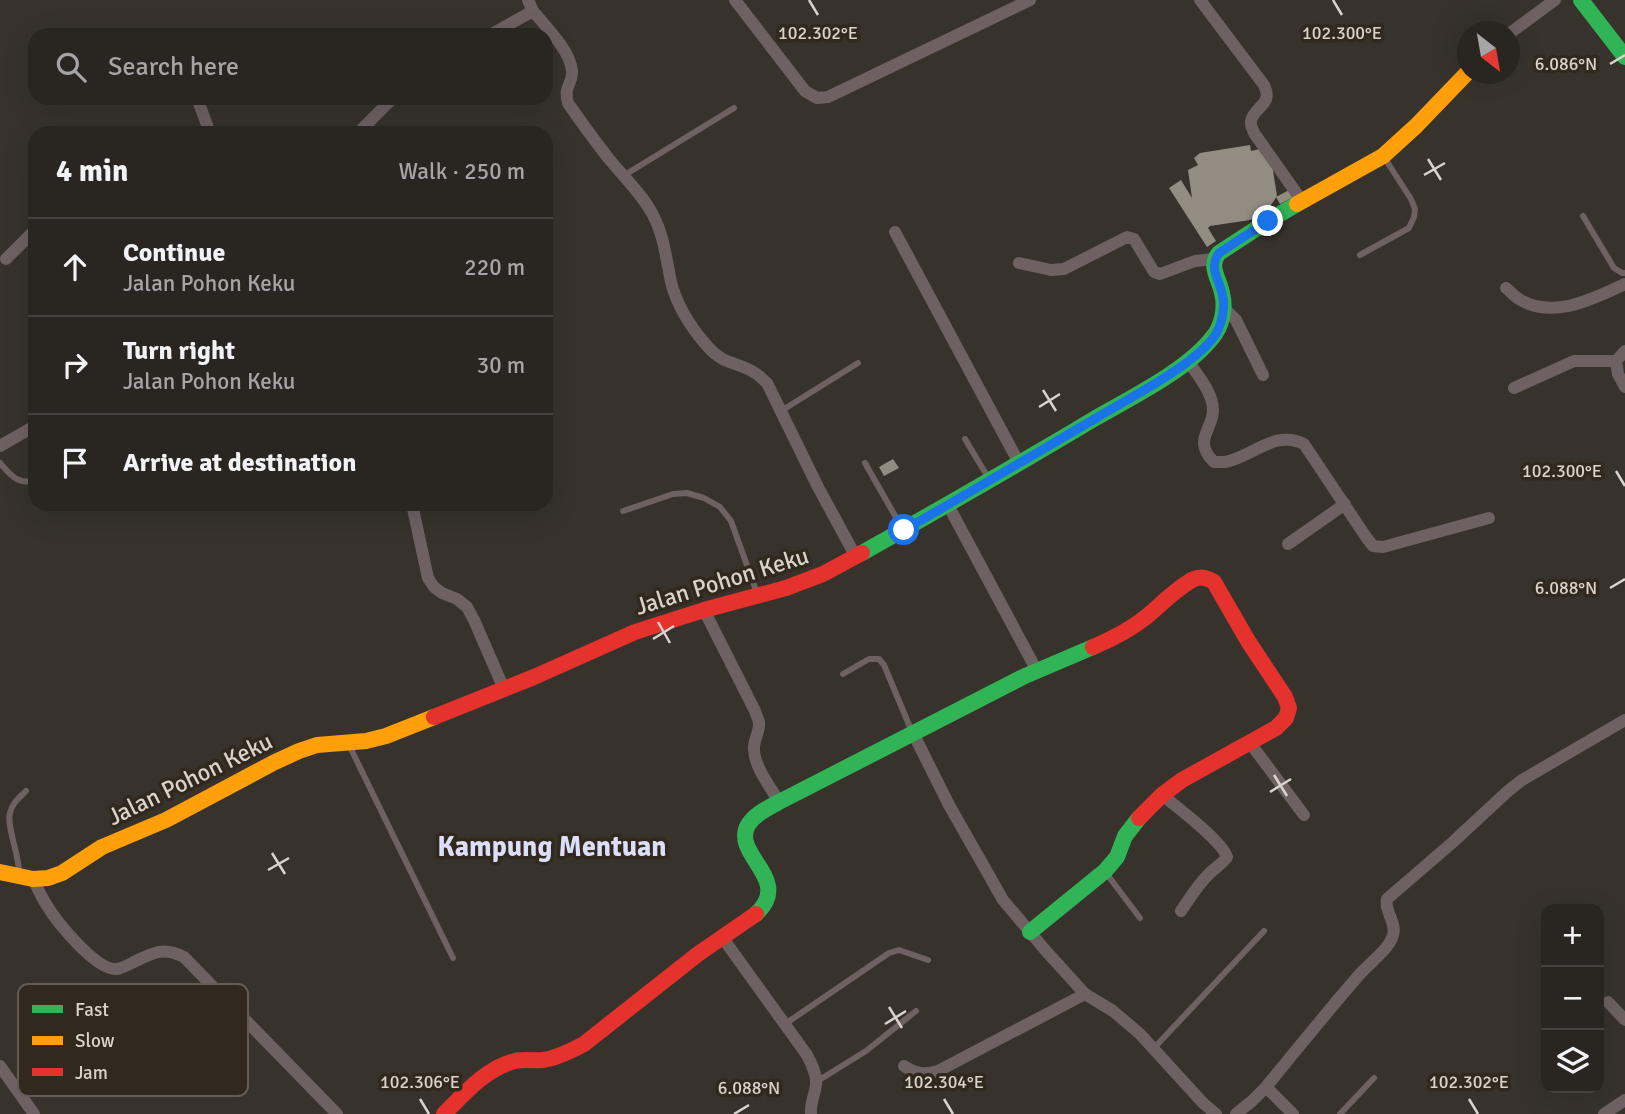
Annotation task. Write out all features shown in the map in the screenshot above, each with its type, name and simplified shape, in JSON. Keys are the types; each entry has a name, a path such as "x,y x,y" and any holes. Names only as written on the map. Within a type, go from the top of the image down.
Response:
{"street":[{"path":"735,0 805,91 817,98 828,97 1030,0"},
{"path":"1200,0 1264,85 1266,101 1253,117 1251,126 1302,201"},
{"path":"1520,26 1555,0"},
{"path":"1581,0 1625,57"},
{"path":"500,28 531,5 548,28"},
{"path":"553,34 571,68 572,75 566,88 568,103 607,157 644,200 660,230 672,285 689,322 721,359 747,368 767,383 856,557"},
{"path":"1263,374 1236,320 1223,307 1223,294 1214,268 1214,259 1230,244 1383,156 1457,83"},
{"path":"200,105 207,126"},
{"path":"365,126 386,105"},
{"path":"895,232 1019,463"},
{"path":"6,259 28,237"},
{"path":"1019,263 1051,270 1064,269 1127,237 1134,239 1154,272 1160,274 1195,261 1214,259"},
{"path":"1506,288 1518,299 1538,307 1560,307 1584,302 1625,284"},
{"name":"Jalan Pohon Keku","path":"0,872 48,878 62,873 123,836 166,820 299,751 317,745 366,741 386,736 504,689 635,632 823,574 948,505 1159,381 1201,351 1215,335 1223,307"},
{"path":"1514,388 1574,361 1621,356 1618,373 1625,387"},
{"path":"1188,361 1202,381 1213,410 1204,444 1208,456 1214,461 1226,462 1271,443 1295,440 1304,444 1373,546 1382,547 1489,518"},
{"path":"0,446 28,430"},
{"path":"1288,544 1345,504"},
{"path":"948,505 1037,671"},
{"path":"414,511 428,578 442,593 467,607 504,689"},
{"path":"444,1114 481,1079 501,1066 516,1060 542,1060 584,1044 722,937 758,914 769,894 768,883 744,834 747,825 761,813 1037,671 1117,637 1186,584 1196,578 1205,577 1214,582 1285,697 1289,708 1286,718 1276,727 1182,780 1162,795 1125,836 1117,857 1105,871 1030,932"},
{"path":"704,610 755,711 759,722 754,753 779,802"},
{"path":"1236,1114 1266,1087 1385,948 1393,936 1394,928 1385,905 1387,899 1522,780 1625,720"},
{"path":"912,733 949,805 1010,908 1085,995 1113,1011 1154,1048 1216,1114"},
{"path":"1250,743 1304,815"},
{"path":"1162,795 1215,840 1225,850 1227,857 1195,890 1181,911"},
{"path":"26,877 85,952 99,963 119,969 152,954 171,950 184,957 210,984"},
{"path":"722,937 807,1055 816,1082 810,1106 811,1114"},
{"path":"904,1066 915,1073 938,1071 1085,995"},
{"path":"1608,1002 1625,1020"},
{"path":"248,1023 337,1114"},
{"path":"0,1066 18,1091"},
{"path":"1266,1087 1293,1114"},
{"path":"21,1096 34,1114"},
{"path":"1604,1114 1625,1100"}],"lane":[{"path":"623,176 734,108"},
{"path":"1360,255 1409,228 1415,217 1411,200 1383,156"},
{"path":"1583,216 1614,268 1625,273"},
{"path":"781,411 858,363"},
{"path":"965,439 989,480"},
{"path":"0,463 14,478 28,482"},
{"path":"864,463 904,530"},
{"path":"623,511 673,494 687,493 705,498 720,507 731,521 758,596"},
{"path":"843,674 869,659 879,659 884,665 912,733"},
{"path":"348,743 453,958"},
{"path":"26,791 13,804 9,815 20,866 26,877"},
{"path":"1105,871 1140,918"},
{"path":"1154,1048 1264,931"},
{"path":"785,1024 889,953 899,950 928,960"},
{"path":"816,1082 866,1051 916,1011"},
{"path":"1340,1114 1374,1078"}],"building":[{"path":"1250,145 1251,151 1260,149 1261,154 1271,158 1277,196 1269,208 1250,220 1210,226 1208,228 1216,241 1207,247 1169,188 1181,180 1192,198 1188,170 1198,165 1194,158 1200,153"},
{"path":"1291,189 1295,196 1280,204 1276,197"},
{"path":"893,459 899,468 884,476 879,467"}],"traffic: fast":[{"path":"1581,0 1625,57"},
{"path":"862,553 1140,393 1188,362 1212,338 1221,323 1223,299 1214,267 1219,253 1297,204"},
{"path":"756,914 766,901 768,890 766,878 747,847 745,836 748,825 758,814 1025,676 1093,647"},
{"path":"1030,932 1105,871 1117,857 1125,836 1139,818"}],"traffic: slow":[{"path":"1297,204 1383,156 1457,83"},
{"path":"0,872 33,879 48,878 62,873 102,847 166,820 299,751 317,745 366,741 386,736 434,717"}],"traffic: jam":[{"path":"434,717 534,677 635,632 786,588 823,574 862,553"},
{"path":"1093,647 1134,626 1187,583 1197,578 1207,579 1214,582 1285,697 1289,708 1286,718 1276,728 1182,780 1139,818"},
{"path":"444,1114 494,1069 515,1061 553,1058 584,1044 698,954 756,914"}],"district":[{"name":"Kampung Mentuan","path":"552,846"}],"route":[{"path":"904,530 1159,381 1201,351 1215,335 1223,307 1223,294 1217,281 1214,259 1230,244 1268,221"}]}
